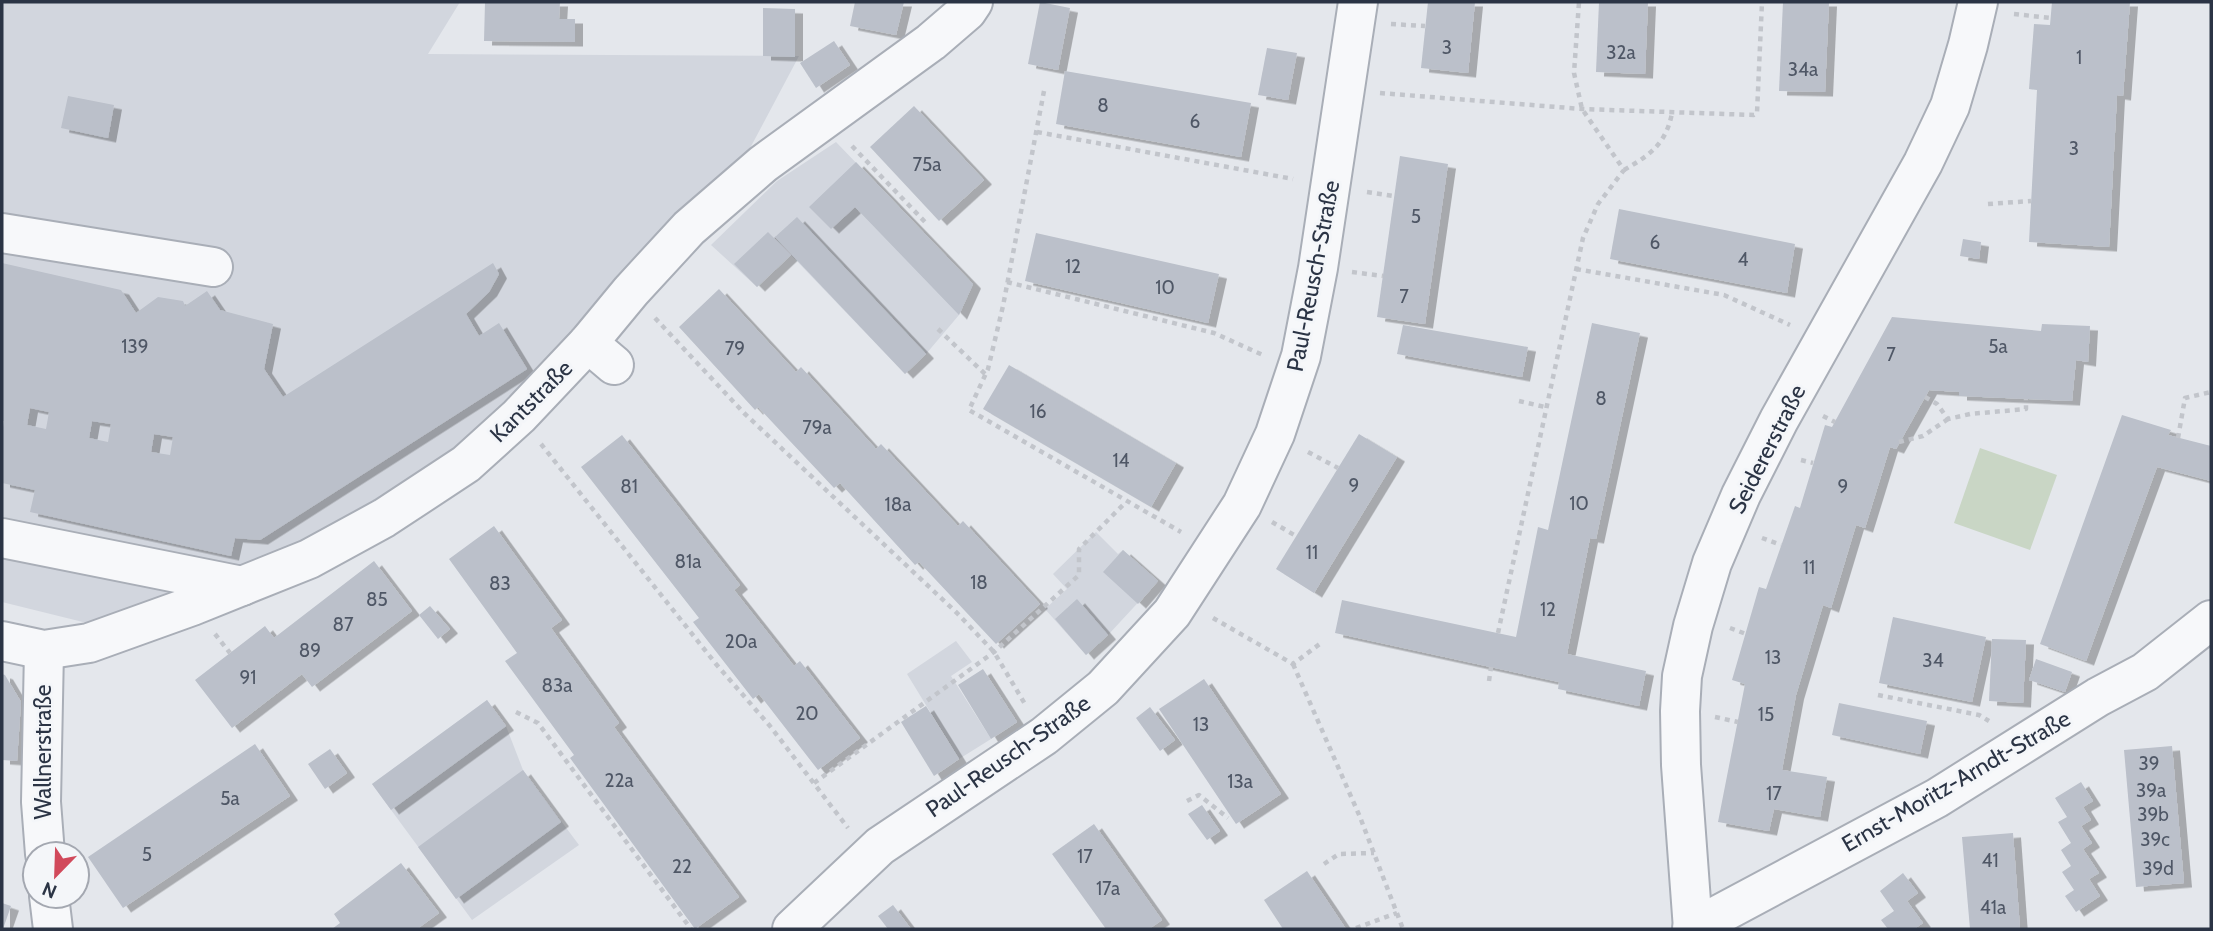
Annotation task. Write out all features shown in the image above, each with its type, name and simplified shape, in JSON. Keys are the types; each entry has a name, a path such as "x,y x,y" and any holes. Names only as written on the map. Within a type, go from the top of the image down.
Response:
{"street":[{"name":"Kantstraße","path":"2,641 44,650 89,643 242,586 309,559 384,517 466,464 519,416 601,354 631,291 689,228 763,164 931,42 967,11 973,2"},
{"name":"Paul-Reusch-Straße","path":"792,929 880,846 1044,736 1103,688 1172,613 1242,505 1257,441 1297,370 1303,270 1330,186 1358,2"},
{"name":"Seidererstraße","path":"1692,929 1679,729 1682,676 1693,626 1712,563 1747,483 1923,163 1950,106 1969,45 1978,2"},
{"path":"2,233 213,267"},
{"path":"2,538 242,586"},
{"name":"Ernst-Moritz-Arndt-Straße","path":"1692,929 1937,798 2098,697 2145,672 2211,620"},
{"name":"Wallnerstraße","path":"44,650 41,802 45,840"},
{"path":"51,910 53,929"}],"path":[{"path":"1579,2 1574,73 1582,108 1624,170"},
{"path":"1345,90 1582,108 1754,115 1757,113 1762,2"},
{"path":"1044,91 1007,282 985,374 969,410 1214,550"},
{"path":"1498,633 1583,238 1598,204 1624,170 1657,147 1669,129 1672,113"},
{"path":"825,117 927,224"},
{"path":"1036,132 1330,186"},
{"path":"1988,204 2031,201"},
{"path":"1576,268 1724,295 1775,316 1822,343"},
{"path":"1007,282 1214,333 1297,370"},
{"path":"631,291 744,414 957,613 994,652 1044,736"},
{"path":"938,329 985,374"},
{"path":"2178,438 2185,398 2211,392"},
{"path":"1925,397 1937,404 1948,419"},
{"path":"1899,442 1923,436 1948,419 1970,414 2026,409 2026,399"},
{"path":"1519,401 1545,407"},
{"path":"519,416 716,664 771,726 870,856"},
{"path":"814,782 994,652 1079,575 1079,548 1126,502"},
{"path":"1210,617 1293,664 1374,853 1403,929"},
{"path":"1293,664 1321,643"},
{"path":"1489,681 1491,667"},
{"path":"1878,695 1979,715 1996,726"},
{"path":"516,712 538,723 691,929"},
{"path":"1187,801 1199,794 1228,818"},
{"path":"1324,864 1339,854 1374,853"},
{"path":"1356,929 1397,913"}],"shaded area":[{"path":"2,2 460,2 428,54 799,56 748,152 533,382 457,459 295,556 91,624 2,602"},
{"path":"836,142 973,284 959,315 905,374 791,255 757,287 711,245 777,181"},
{"path":"1096,532 1118,554 1123,550 1158,581 1086,655 1045,609 1067,589 1053,574"},
{"path":"956,641 972,662 951,676 991,739 959,759 907,674"},
{"path":"487,700 506,726 523,770 579,845 472,920 372,784"}],"green space":[{"path":"1980,448 2057,475 2030,550 1954,523"}],"building":[{"path":"485,2 560,2 559,19 575,19 575,42 484,41"},
{"path":"855,2 904,2 896,35 850,26"},
{"path":"1040,2 1070,8 1058,70 1028,64"},
{"path":"1428,2 1475,2 1468,73 1421,68"},
{"path":"1599,2 1648,2 1645,74 1596,72"},
{"path":"1783,2 1829,2 1825,92 1779,91"},
{"path":"2052,2 2130,2 2123,96 2117,95 2109,247 2029,242 2037,90 2029,89 2034,24 2050,25"},
{"path":"763,8 795,9 795,57 763,56"},
{"path":"834,41 850,65 816,88 800,63"},
{"path":"1267,48 1297,53 1288,100 1258,95"},
{"path":"1065,71 1251,103 1241,157 1056,124"},
{"path":"68,96 114,105 108,138 61,128"},
{"path":"914,106 984,180 939,221 870,147"},
{"path":"1400,156 1448,164 1425,324 1377,317"},
{"path":"856,162 973,284 959,315 855,207 831,229 809,207"},
{"path":"1619,209 1795,244 1787,293 1610,259"},
{"path":"797,217 926,354 905,374 775,237"},
{"path":"768,232 791,255 757,287 734,264"},
{"path":"1036,233 1219,274 1208,323 1025,281"},
{"path":"1963,239 1981,242 1979,259 1960,256"},
{"path":"2,263 121,290 136,313 158,297 183,301 185,306 207,291 220,310 273,324 264,369 283,397 493,263 499,274 489,292 466,314 479,336 499,323 527,369 260,540 235,538 231,556 30,512 35,490 2,483","holes":["30,408 49,412 46,429 27,425","92,421 111,424 108,442 89,438","154,434 173,437 170,455 151,452"]},
{"path":"719,289 796,372 801,367 876,449 881,444 958,526 963,521 1040,604 996,644 919,562 915,565 840,483 834,488 758,407 755,410 679,327"},
{"path":"1892,317 2041,331 2042,324 2090,326 2088,362 2076,360 2072,401 1959,396 1959,392 1929,390 1896,449 1890,447 1865,528 1856,525 1831,608 1823,605 1796,695 1782,770 1827,777 1820,817 1774,809 1769,831 1718,822 1745,684 1732,680 1759,587 1766,589 1795,506 1800,508 1825,425 1832,427"},
{"path":"1592,323 1640,333 1596,539 1590,538 1567,654 1646,671 1639,706 1558,689 1559,682 1335,633 1342,600 1516,637 1538,527 1548,530"},
{"path":"1403,325 1528,347 1522,377 1397,354"},
{"path":"1009,365 1176,463 1151,507 983,409"},
{"path":"2122,415 2171,430 2168,435 2211,446 2211,481 2157,467 2086,661 2040,644"},
{"path":"1359,434 1397,457 1314,593 1276,569"},
{"path":"622,435 740,585 734,590 794,666 800,661 860,738 818,770 759,694 753,699 693,622 699,618 581,467"},
{"path":"494,526 562,620 551,628 619,723 614,727 739,897 695,929 570,758 574,755 505,661 517,653 449,559"},
{"path":"1123,550 1158,581 1138,604 1103,572"},
{"path":"374,561 412,611 312,687 302,674 232,728 195,680 265,626 274,638"},
{"path":"1077,599 1108,635 1086,655 1055,619"},
{"path":"430,606 450,629 438,639 419,615"},
{"path":"1893,617 1986,637 1972,702 1879,683"},
{"path":"1992,639 2026,640 2023,703 1989,701"},
{"path":"2036,659 2072,672 2065,692 2029,680"},
{"path":"983,669 1017,722 991,739 958,685"},
{"path":"2,674 21,702 17,761 2,760"},
{"path":"1204,679 1281,794 1236,824 1159,709"},
{"path":"487,700 506,726 391,810 372,784"},
{"path":"1839,703 1927,721 1920,754 1832,735"},
{"path":"926,706 959,759 934,776 901,722"},
{"path":"1150,707 1175,740 1160,751 1136,718"},
{"path":"255,744 290,796 123,908 91,861 91,855"},
{"path":"2172,746 2184,883 2136,887 2124,750"},
{"path":"330,749 347,773 325,789 308,764"},
{"path":"523,770 561,822 456,899 418,847"},
{"path":"2081,782 2093,801 2083,807 2091,820 2081,826 2092,843 2083,849 2099,873 2089,879 2100,896 2076,912 2065,896 2074,890 2062,872 2071,866 2061,850 2071,843 2058,822 2067,817 2055,798"},
{"path":"1202,805 1220,831 1207,840 1188,814"},
{"path":"1094,824 1162,920 1149,929 1106,929 1052,854"},
{"path":"2013,833 2020,929 1970,929 1962,837"},
{"path":"401,863 439,913 417,929 332,929 340,923 334,914"},
{"path":"1307,871 1346,929 1283,929 1264,900"},
{"path":"1903,873 1918,893 1907,901 1923,923 1914,929 1888,929 1881,920 1894,911 1880,891"},
{"path":"2,903 11,906 3,929 2,929"},
{"path":"893,905 911,929 888,929 878,916"}]}
